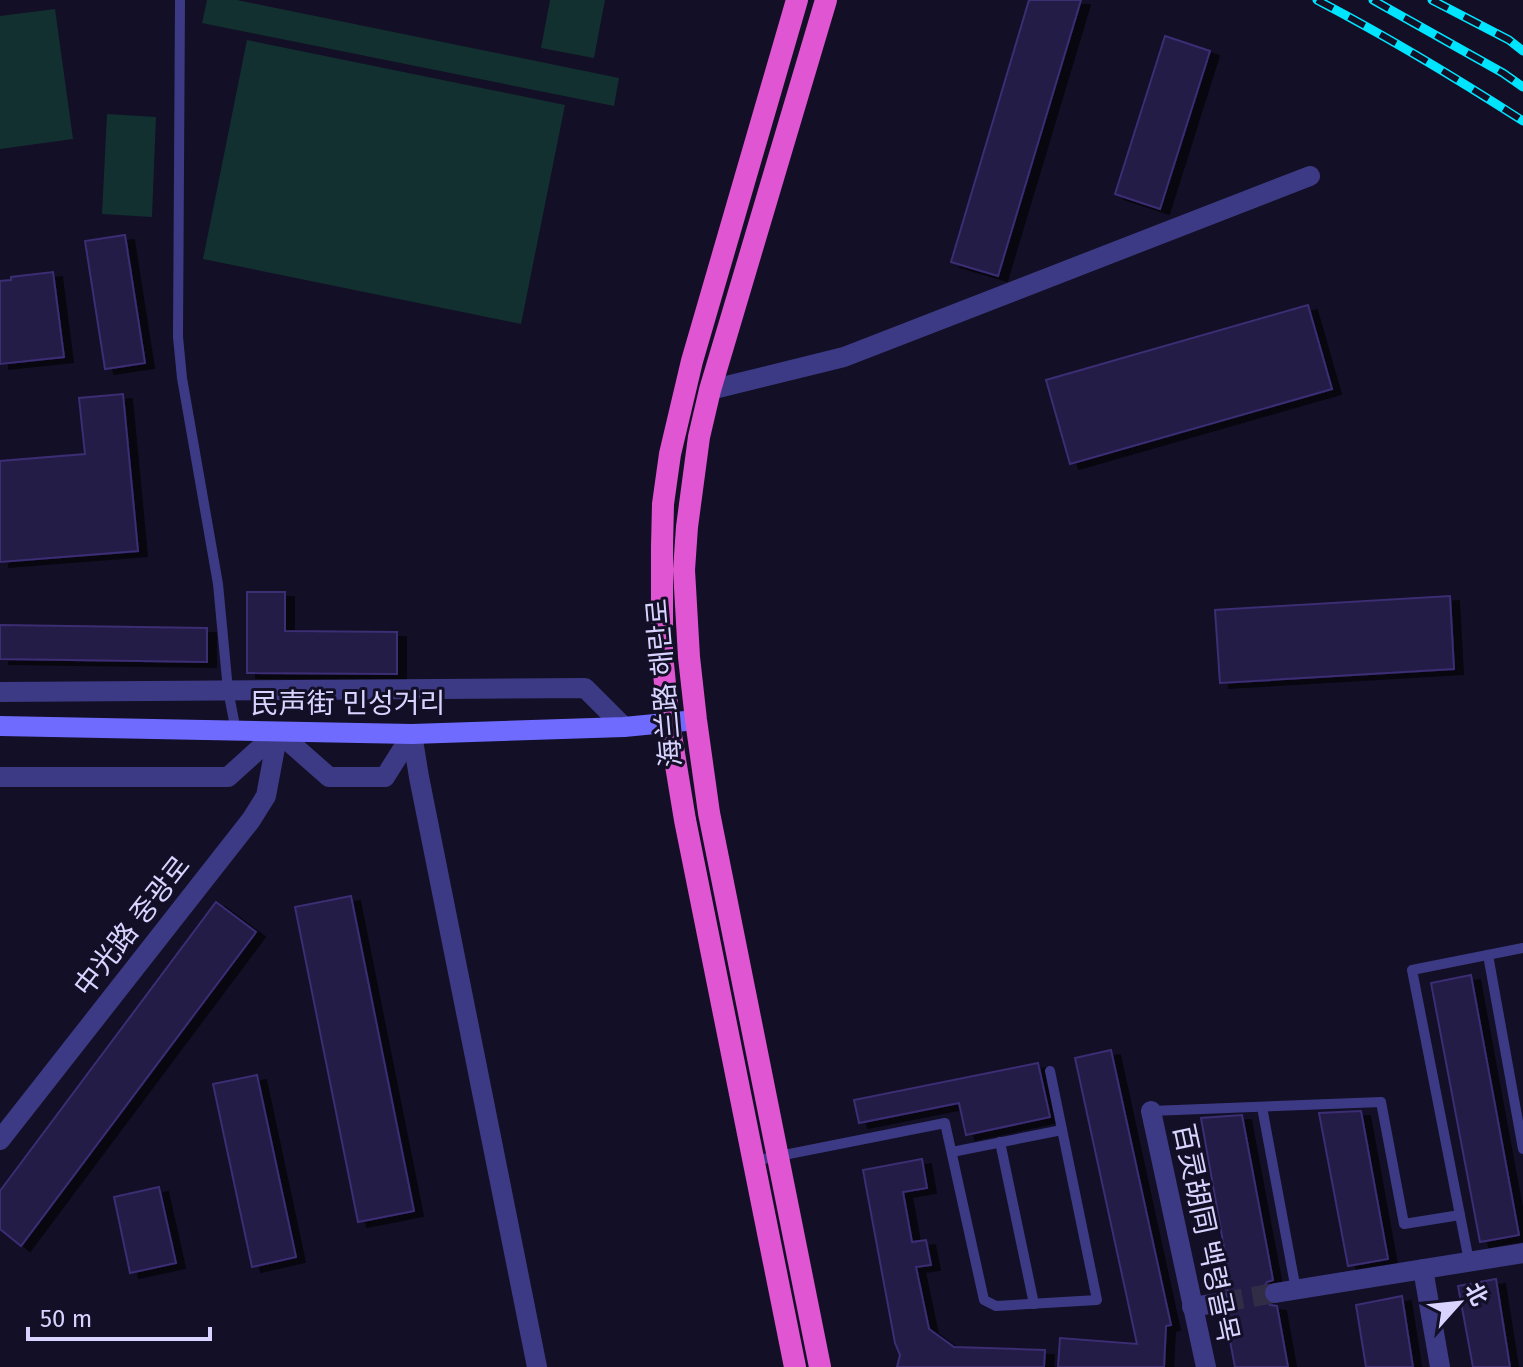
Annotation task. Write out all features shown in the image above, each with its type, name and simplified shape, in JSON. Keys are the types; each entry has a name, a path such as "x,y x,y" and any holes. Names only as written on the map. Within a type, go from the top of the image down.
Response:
{"highway":[{"name":"海兰路 해란로","path":"795,1367 688,835 669,723 662,654 662,547 663,504 670,454 702,323 797,0"},
{"name":"海兰路 해란로","path":"820,1367 709,813 689,657 684,570 699,437 710,390 826,0"}],"main road":[{"name":"民声街 민성거리","path":"0,726 412,734 624,727 696,720"}],"street":[{"path":"710,390 844,357 1310,176"},
{"path":"0,692 585,688 624,727"},
{"path":"0,777 228,777 278,732 329,777 385,777 412,734"},
{"name":"中光路 중광로","path":"0,1140 251,820 266,796 278,732"},
{"path":"412,734 537,1367"},
{"name":"百灵胡同 백령골목","path":"1151,1111 1206,1367"},
{"path":"1285,1292 1523,1253"},
{"path":"1423,1269 1440,1367"},
{"path":"1192,1307 1223,1302"}],"lane":[{"path":"180,0 178,337 182,378 218,584 228,690 236,731"},
{"path":"1469,1261 1412,970 1523,948"},
{"path":"1488,955 1523,1149"},
{"path":"754,1161 945,1123 984,1300 996,1306 1097,1300 1050,1071"},
{"path":"1151,1111 1381,1102 1404,1224 1460,1215"},
{"path":"1262,1107 1285,1292"},
{"path":"952,1152 1062,1130"},
{"path":"1000,1142 1034,1304"}],"green space":[{"path":"207,0 237,0 619,78 614,106 202,23"},
{"path":"550,0 605,0 594,58 541,48"},
{"path":"55,9 73,139 0,149 0,16"},
{"path":"247,40 565,105 521,324 203,259"},
{"path":"107,114 156,117 152,217 102,214"}],"building":[{"path":"1029,0 1081,0 998,276 951,262"},
{"path":"1165,36 1210,51 1160,209 1115,194"},
{"path":"125,235 145,363 105,369 85,241"},
{"path":"53,272 64,357 0,364 0,281"},
{"path":"1308,305 1332,389 1070,464 1046,380"},
{"path":"123,394 138,551 0,562 0,461 85,454 79,398"},
{"path":"247,592 285,592 285,631 397,632 397,674 247,673"},
{"path":"1450,596 1454,669 1220,683 1215,610"},
{"path":"0,625 207,628 207,662 0,659"},
{"path":"351,896 414,1211 358,1222 295,907"},
{"path":"216,902 256,932 21,1246 0,1229 0,1191"},
{"path":"1471,975 1519,1235 1480,1242 1431,983"},
{"path":"1111,1050 1171,1325 1166,1326 1164,1367 1058,1367 1060,1338 1137,1344 1075,1058"},
{"path":"1038,1063 1050,1117 966,1135 959,1103 859,1123 854,1100"},
{"path":"257,1075 296,1257 252,1267 213,1084"},
{"path":"1361,1111 1388,1259 1348,1266 1319,1113"},
{"path":"1242,1115 1273,1280 1267,1282 1262,1296 1270,1305 1277,1306 1288,1367 1235,1367 1225,1315 1232,1312 1236,1301 1233,1293 1221,1289 1218,1277 1229,1275 1201,1118"},
{"path":"922,1159 927,1188 903,1192 912,1242 926,1240 931,1265 916,1267 929,1329 954,1347 1045,1350 1044,1367 897,1367 900,1355 895,1343 863,1170"},
{"path":"159,1187 176,1263 130,1273 114,1197"},
{"path":"1496,1279 1510,1367 1473,1367 1458,1286"},
{"path":"1402,1296 1413,1367 1366,1367 1356,1305"}],"tunnel":[{"path":"1223,1302 1275,1293"}],"railway":[{"path":"1317,0 1422,58 1523,121"},
{"path":"1373,0 1523,87"},
{"path":"1432,0 1509,40 1523,51"}]}
